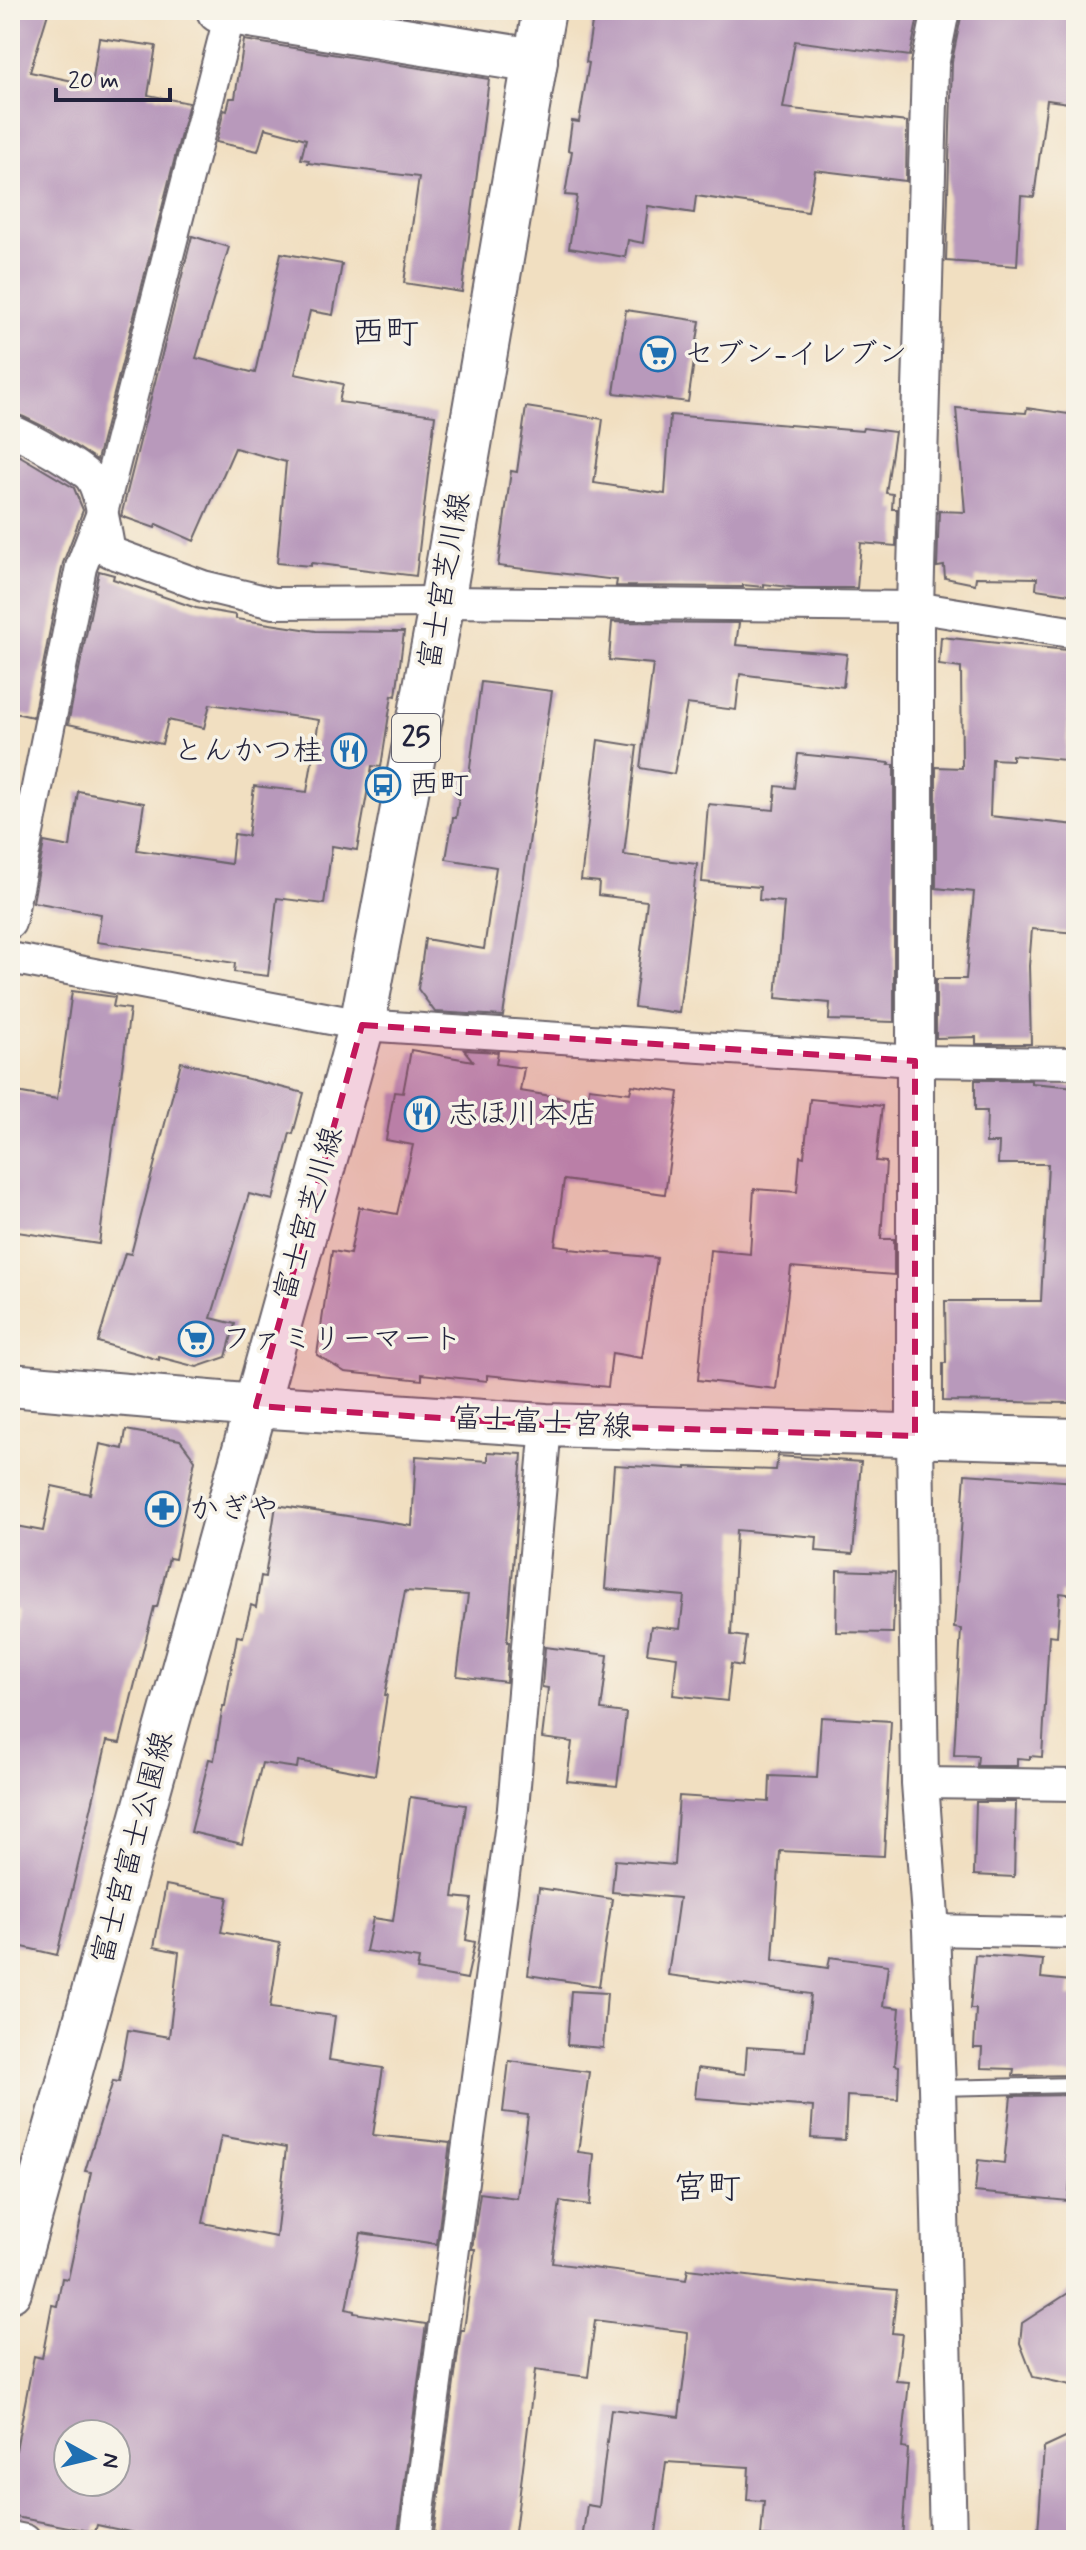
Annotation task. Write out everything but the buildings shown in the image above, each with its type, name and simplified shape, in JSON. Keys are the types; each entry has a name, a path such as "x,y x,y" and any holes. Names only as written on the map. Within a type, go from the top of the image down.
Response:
{"main road":[{"path":"227,11 535,61 544,10"},
{"name":"富士宮芝川線","path":"256,1406 362,1025 442,602 535,61"},
{"name":"富士富士宮線","path":"10,1385 256,1406 546,1425 1076,1440"},
{"name":"富士宮富士公園線","path":"10,2291 256,1406"}],"street":[{"path":"941,10 930,65 915,607 915,1436 920,1783 931,1930 937,2088 948,2540"},
{"path":"10,923 81,567 102,513 227,11"},
{"path":"10,430 23,434 91,477 110,552 203,586 273,603 915,607 1076,633"},
{"path":"10,958 362,1025 915,1061 1076,1063"},
{"path":"415,2540 513,1808 546,1425"},
{"path":"920,1783 1076,1785"},
{"path":"931,1930 1076,1933"},
{"path":"10,2537 25,2540"}],"lane":[{"path":"937,2088 1076,2085"}],"highlighted area":[{"path":"362,1025 915,1061 915,1436 546,1425 256,1406"}],"place":[{"name":"セブン-イレブン","path":"658,354"},
{"name":"とんかつ桂","path":"349,751"},
{"name":"西町","path":"383,785"},
{"name":"志ほ川本店","path":"422,1114"},
{"name":"ファミリーマート","path":"196,1339"},
{"name":"かぎや","path":"163,1509"}],"district":[{"name":"西町","path":"385,333"},
{"name":"宮町","path":"707,2188"}]}
